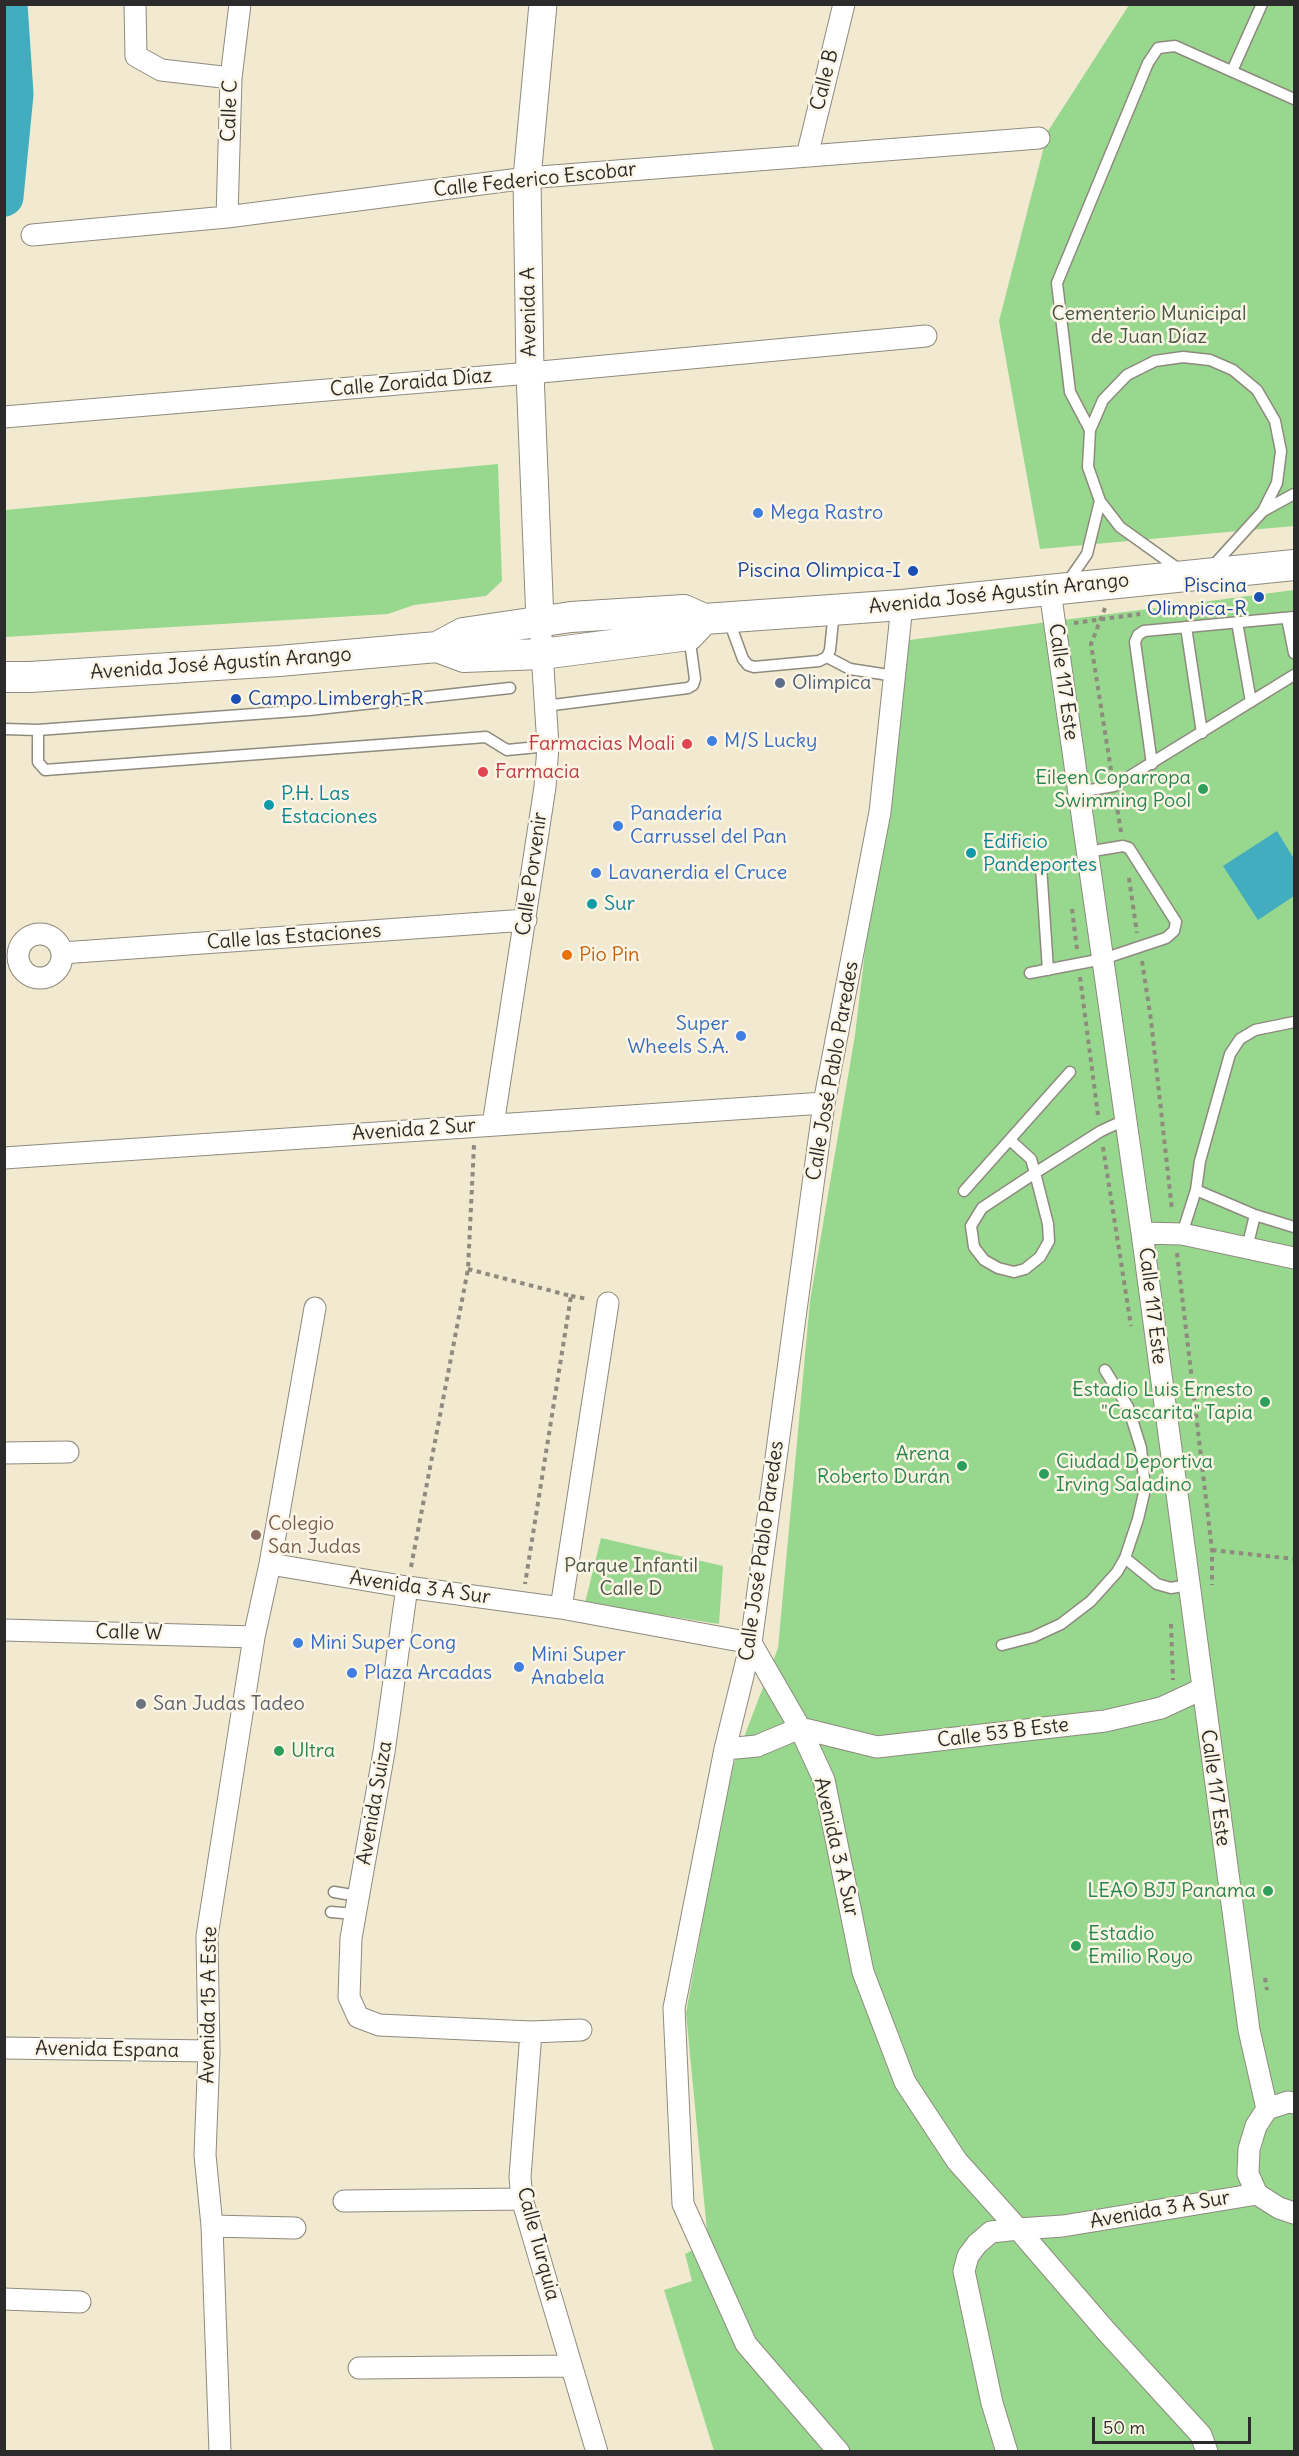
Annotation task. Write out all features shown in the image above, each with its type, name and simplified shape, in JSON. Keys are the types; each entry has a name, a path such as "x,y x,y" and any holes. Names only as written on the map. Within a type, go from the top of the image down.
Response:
{"main road":[{"name":"Avenida José Agustín Arango","path":"437,647 464,657 542,654 707,624 834,609 1057,590 1294,564"},
{"name":"Avenida José Agustín Arango","path":"4,677 279,661 437,647 463,633 540,621 684,610 707,624"}],"street":[{"path":"135,4 136,56 161,70 231,78"},
{"name":"Calle C","path":"227,217 231,78 240,4"},
{"name":"Avenida A","path":"540,621 530,373 527,178 543,4"},
{"name":"Calle B","path":"807,156 844,4"},
{"name":"Calle Federico Escobar","path":"32,235 227,217 527,178 1039,138"},
{"name":"Calle Zoraida Díaz","path":"4,417 530,373 926,336"},
{"name":"Calle 117 Este","path":"1057,590 1078,792 1143,1233 1249,2030 1267,2109"},
{"name":"Calle José Pablo Paredes","path":"839,2451 746,2344 683,2204 674,2008 725,1749 751,1643 824,1103 880,812 902,605"},
{"name":"Calle Porvenir","path":"493,1125 545,787 548,746 540,621"},
{"name":"Calle las Estaciones","path":"62,953 526,920"},
{"name":"Avenida 2 Sur","path":"4,1158 824,1103"},
{"path":"1143,1233 1178,1234 1294,1258"},
{"path":"561,1608 608,1303"},
{"name":"Avenida 15 A Este","path":"220,2451 212,2226 205,2155 209,2051 207,1936 254,1637 270,1564 315,1308"},
{"path":"4,1453 68,1452"},
{"name":"Avenida 3 A Sur","path":"270,1564 407,1587 561,1608 751,1643 800,1728 824,1780 863,1972 905,2082 957,2161 1018,2229 1063,2226 1257,2194"},
{"name":"Avenida Suiza","path":"407,1587 384,1752 351,1938 349,1997 358,2017 379,2025 531,2032"},
{"name":"Calle W","path":"4,1630 254,1637"},
{"name":"Calle 53 B Este","path":"800,1728 877,1747 1105,1721 1161,1708 1202,1689"},
{"path":"725,1749 757,1746 800,1728"},
{"path":"531,2032 581,2030"},
{"name":"Calle Turquia","path":"531,2032 520,2177 522,2199 597,2451"},
{"name":"Avenida Espana","path":"4,2048 209,2051"},
{"path":"1294,2103 1288,2102 1267,2109 1256,2126 1249,2149 1248,2174 1257,2194 1279,2208 1294,2213"},
{"path":"344,2200 522,2199"},
{"path":"212,2226 295,2228"},
{"path":"1007,2451 992,2403 963,2271 968,2256 991,2232 1018,2229 1106,2331 1201,2435 1207,2451"},
{"path":"4,2299 80,2302"},
{"path":"359,2368 571,2366"}],"lane":[{"path":"1232,71 1262,4"},
{"path":"1090,430 1070,392 1057,283 1062,266 1148,63 1158,48 1175,46 1294,99"},
{"path":"1263,511 1277,483 1280,462 1281,451 1275,421 1257,390 1233,370 1210,360 1183,357 1155,361 1127,375 1103,400 1090,430 1088,467 1100,501 1120,527 1197,575 1263,511 1294,494"},
{"path":"1057,590 1087,554 1100,501"},
{"path":"707,624 748,665 754,668 819,661 827,657 830,650 834,609"},
{"path":"1152,764 1135,642 1144,631 1291,618 1294,654"},
{"path":"1237,622 1251,702"},
{"path":"545,706 688,688 693,685 695,679 707,624"},
{"path":"1186,627 1203,733"},
{"path":"827,657 850,669 895,676"},
{"path":"1078,792 1114,786 1294,675"},
{"path":"4,729 38,730 309,710 510,688"},
{"path":"38,730 38,762 45,770 486,737 507,750 548,746"},
{"path":"1030,973 1103,959 1166,938 1174,931 1176,922 1129,848 1124,846 1087,852"},
{"path":"1041,866 1048,970"},
{"path":"1178,1234 1196,1190 1200,1161 1230,1054 1240,1040 1255,1030 1294,1022"},
{"path":"964,1191 1070,1072"},
{"path":"1010,1140 1031,1160 1035,1173 1048,1224 1049,1241 1040,1257 1025,1269 1014,1272 998,1268 984,1260 974,1247 971,1226 982,1208 1035,1173 1101,1131 1126,1119"},
{"path":"1196,1190 1255,1215 1294,1227"},
{"path":"1247,1248 1255,1215"},
{"path":"1002,1645 1034,1637 1060,1624 1091,1601 1117,1572 1125,1558 1145,1489 1141,1448 1128,1407 1105,1370"},
{"path":"1125,1558 1157,1584 1171,1588 1188,1585"},
{"path":"334,1892 357,1905"},
{"path":"331,1912 357,1905"}],"path":[{"path":"1115,584 1091,644 1151,1020 1178,1234 1212,1550 1294,1558"},
{"path":"407,1587 468,1269 474,1140 470,1127"},
{"path":"468,1269 571,1296 522,1602"}],"green space":[{"name":"Cementerio Municipal de Juan Díaz","path":"1129,5 1294,5 1294,526 1040,549 999,321 1048,131"},
{"path":"498,464 502,581 486,596 414,605 388,614 5,637 5,510"},
{"name":"Ciudad Deportiva Irving Saladino","path":"1294,590 1294,2451 714,2451 664,2290 692,2281 685,2254 708,2242 686,2013 728,1779 778,1648 810,1301 855,1035 902,641"},
{"name":"Parque Infantil Calle D","path":"601,1538 723,1566 719,1624 585,1603"}],"water":[{"path":"1277,831 1294,859 1294,896 1258,920 1223,866"}],"waterway":[{"path":"4,197 14,94 8,4"}],"place":[{"name":"Mega Rastro","path":"758,513"},
{"name":"Piscina Olimpica-I","path":"913,571"},
{"name":"Piscina Olimpica-R","path":"1259,597"},
{"name":"Olimpica","path":"780,683"},
{"name":"Campo Limbergh-R","path":"236,699"},
{"name":"M/S Lucky","path":"712,741"},
{"name":"Farmacias Moali","path":"687,744"},
{"name":"Farmacia","path":"483,772"},
{"name":"Eileen Coparropa Swimming Pool","path":"1203,789"},
{"name":"P.H. Las Estaciones","path":"269,805"},
{"name":"Panadería Carrussel del Pan","path":"618,826"},
{"name":"Edificio Pandeportes","path":"971,853"},
{"name":"Lavanerdia el Cruce","path":"596,873"},
{"name":"Sur","path":"592,904"},
{"name":"Pio Pin","path":"567,955"},
{"name":"Super Wheels S.A.","path":"741,1036"},
{"name":"Estadio Luis Ernesto \"Cascarita\" Tapia","path":"1265,1402"},
{"name":"Arena Roberto Durán","path":"962,1466"},
{"name":"Ciudad Deportiva Irving Saladino","path":"1044,1474"},
{"name":"Colegio San Judas","path":"256,1535"},
{"name":"Mini Super Cong","path":"298,1643"},
{"name":"Mini Super Anabela","path":"519,1667"},
{"name":"Plaza Arcadas","path":"352,1673"},
{"name":"San Judas Tadeo","path":"141,1704"},
{"name":"Ultra","path":"279,1751"},
{"name":"LEAO BJJ Panama","path":"1268,1891"},
{"name":"Estadio Emilio Royo","path":"1076,1946"}]}
